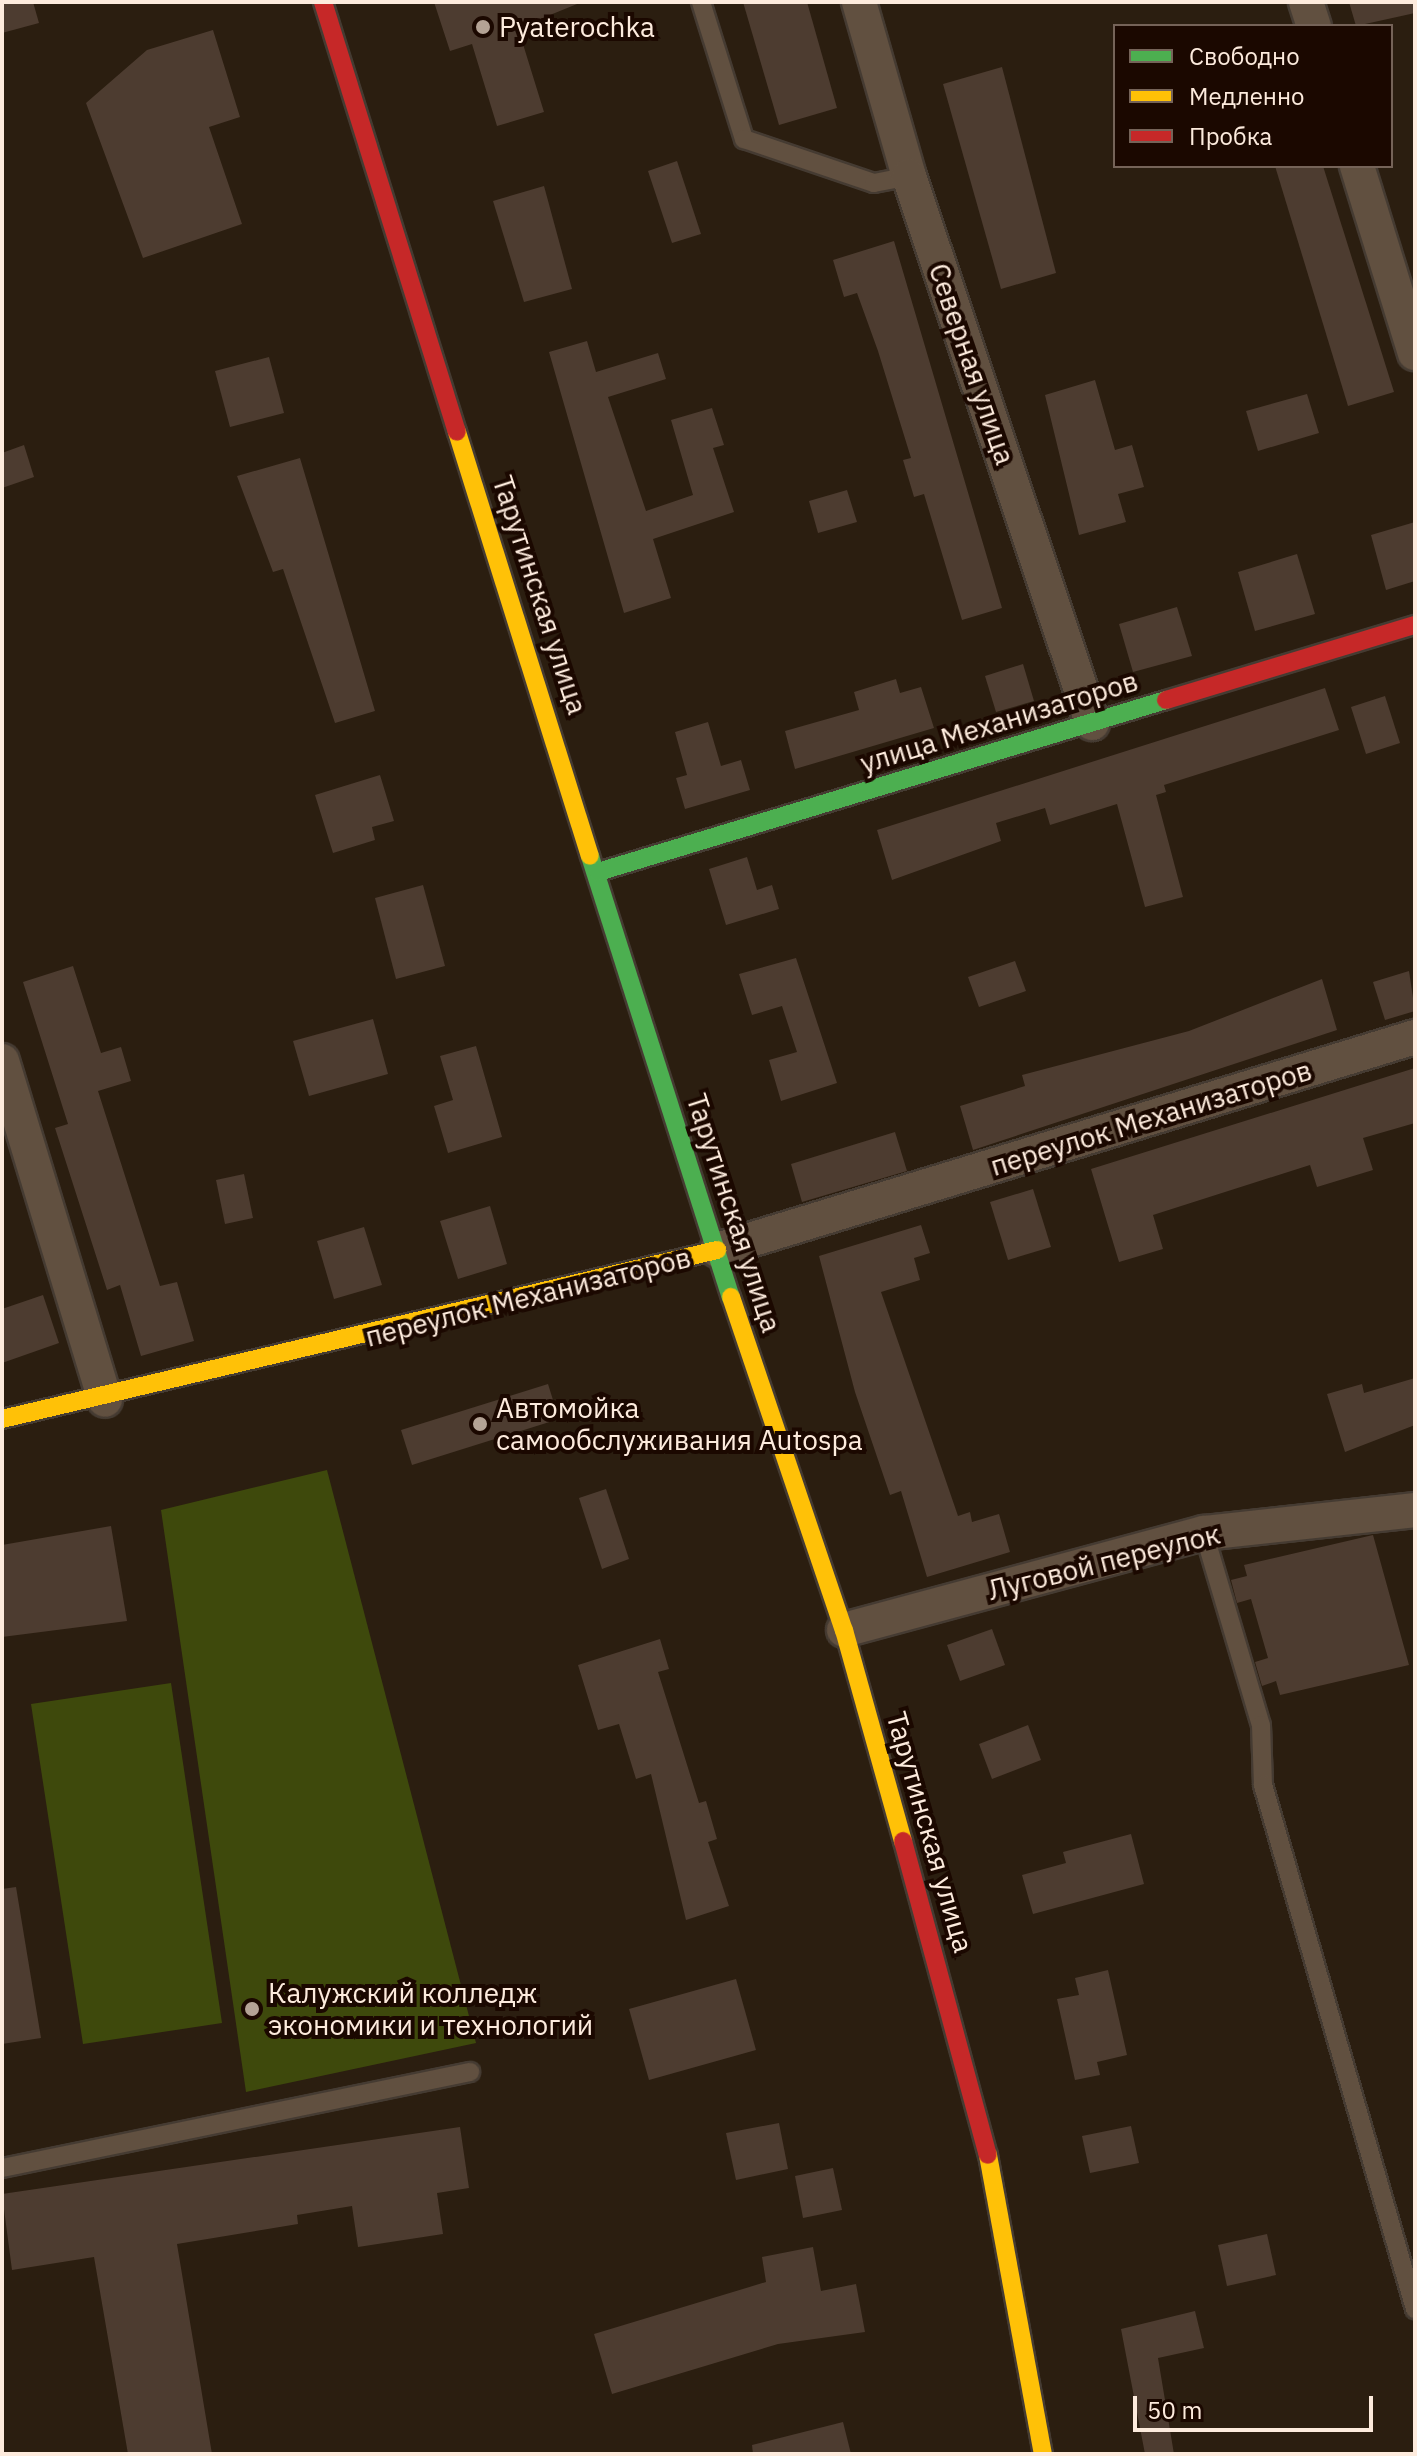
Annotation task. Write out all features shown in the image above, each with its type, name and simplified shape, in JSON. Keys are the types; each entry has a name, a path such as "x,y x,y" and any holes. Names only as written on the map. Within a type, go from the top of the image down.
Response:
{"main road":[{"name":"Тарутинская улица","path":"323,2 717,1250 844,1630 981,2119 1043,2454"},
{"name":"улица Механизаторов","path":"598,872 1415,625"},
{"name":"переулок Механизаторов","path":"2,1419 105,1400 717,1250"}],"street":[{"name":"Северная улица","path":"859,2 909,176 1092,723"},
{"path":"1306,2 1313,24"},
{"path":"1358,168 1415,353"},
{"name":"переулок Механизаторов","path":"717,1250 1415,1037"},
{"path":"2,1061 105,1400"},
{"name":"Луговой переулок","path":"844,1630 1204,1533 1415,1510"}],"lane":[{"path":"701,2 744,139 874,183 909,176"},
{"path":"1204,1533 1261,1725 1263,1785 1414,2315"},
{"path":"2,2168 470,2072"}],"green space":[{"path":"327,1470 476,2043 246,2092 161,1510"},
{"path":"171,1683 222,2023 83,2044 31,1704"}],"building":[{"path":"2,2 33,2 39,23 2,33"},
{"path":"434,2 582,2 518,28 544,112 497,126 472,44 450,51"},
{"path":"743,2 807,2 837,108 779,125"},
{"path":"1349,2 1415,2 1415,13 1355,24"},
{"path":"213,30 240,117 209,127 242,224 143,258 86,103 147,50"},
{"path":"1002,67 1056,273 1001,289 943,84"},
{"path":"677,161 701,234 672,243 648,171"},
{"path":"1276,168 1324,168 1394,392 1348,406"},
{"path":"544,186 572,289 524,302 493,201"},
{"path":"894,241 1002,608 962,620 924,494 914,497 903,460 911,458 878,351 857,293 844,297 833,260"},
{"path":"587,341 596,372 658,353 666,379 608,397 646,511 693,495 671,420 712,408 724,445 713,448 734,512 653,539 671,598 624,613 549,352"},
{"path":"269,357 284,413 230,427 215,371"},
{"path":"1095,380 1115,450 1132,445 1144,487 1118,494 1126,522 1079,535 1045,395"},
{"path":"1307,394 1319,433 1258,451 1246,411"},
{"path":"24,445 34,477 2,488 2,453"},
{"path":"300,458 375,711 335,723 283,569 273,572 237,476"},
{"path":"847,490 857,522 818,533 809,501"},
{"path":"1415,522 1415,581 1386,590 1371,535"},
{"path":"1297,554 1315,614 1255,631 1238,572"},
{"path":"1177,607 1192,656 1133,672 1119,624"},
{"path":"1023,664 1034,701 996,712 985,676"},
{"path":"896,679 900,693 921,687 934,728 795,769 785,731 859,710 854,692"},
{"path":"1325,688 1339,730 1164,785 1166,792 1156,795 1183,897 1145,907 1117,804 1050,825 1045,808 996,823 1001,841 892,880 877,830"},
{"path":"1385,696 1400,743 1366,754 1351,707"},
{"path":"708,722 721,766 741,760 750,790 685,809 676,778 687,775 675,732"},
{"path":"380,775 394,821 372,827 375,840 333,853 315,795"},
{"path":"747,857 757,890 772,885 779,909 726,925 709,869"},
{"path":"423,885 445,966 396,979 375,898"},
{"path":"796,958 837,1083 781,1101 769,1060 797,1052 782,1006 752,1015 739,974"},
{"path":"1015,961 1026,991 979,1007 968,977"},
{"path":"73,966 101,1053 121,1047 131,1081 98,1091 160,1286 177,1282 194,1341 141,1356 120,1285 107,1290 55,1128 68,1124 23,982"},
{"path":"1409,971 1415,1011 1385,1020 1373,982"},
{"path":"1322,979 1337,1030 973,1150 960,1106 1025,1086 1022,1075 1189,1031"},
{"path":"373,1019 388,1074 309,1096 293,1041"},
{"path":"476,1046 502,1137 448,1153 434,1106 453,1100 440,1056"},
{"path":"1415,1068 1415,1123 1363,1138 1373,1170 1317,1187 1310,1165 1153,1215 1163,1249 1119,1262 1091,1169"},
{"path":"895,1132 907,1171 802,1202 791,1164"},
{"path":"244,1174 253,1218 225,1224 216,1180"},
{"path":"1033,1189 1051,1247 1008,1260 990,1202"},
{"path":"490,1206 507,1264 458,1279 440,1221"},
{"path":"921,1225 930,1253 914,1258 920,1280 881,1292 958,1516 970,1512 972,1522 999,1514 1010,1552 927,1577 901,1491 890,1495 855,1392 819,1256"},
{"path":"364,1227 382,1285 334,1299 317,1241"},
{"path":"43,1295 59,1343 2,1363 2,1309"},
{"path":"1415,1378 1415,1425 1345,1452 1327,1394 1362,1384 1364,1393"},
{"name":"Автомойка самообслуживания Autospa","path":"548,1384 559,1419 412,1465 401,1430"},
{"path":"606,1489 629,1559 602,1569 579,1498"},
{"path":"111,1526 127,1621 2,1637 2,1545"},
{"path":"1373,1535 1409,1665 1280,1695 1276,1681 1262,1686 1255,1662 1268,1658 1251,1599 1237,1603 1231,1580 1247,1576 1244,1565"},
{"path":"992,1629 1005,1665 960,1681 947,1645"},
{"path":"660,1639 669,1669 658,1672 699,1803 706,1801 717,1839 708,1842 729,1906 686,1920 651,1774 636,1779 619,1724 598,1730 578,1665"},
{"path":"1028,1725 1041,1760 992,1779 979,1744"},
{"path":"1131,1834 1144,1884 1033,1914 1022,1875 1066,1863 1063,1852"},
{"path":"16,1887 41,2038 2,2044 2,1889"},
{"path":"1108,1970 1127,2055 1097,2062 1100,2075 1075,2080 1057,1999 1079,1995 1075,1978"},
{"path":"736,1979 756,2050 649,2080 629,2009"},
{"path":"779,2123 788,2169 736,2180 726,2133"},
{"path":"1131,2126 1139,2163 1090,2173 1082,2136"},
{"path":"460,2127 469,2188 437,2193 443,2234 358,2247 352,2206 297,2215 298,2224 177,2244 212,2454 128,2454 94,2257 12,2270 2,2194"},
{"path":"833,2168 842,2210 803,2218 795,2176"},
{"path":"1267,2234 1276,2275 1227,2286 1218,2245"},
{"path":"813,2247 821,2291 856,2284 865,2332 778,2344 612,2394 594,2334 766,2282 762,2257"},
{"path":"1195,2311 1204,2348 1158,2358 1174,2454 1145,2454 1121,2329"},
{"path":"843,2422 851,2454 753,2454 752,2445"}],"traffic: fast":[{"path":"598,872 1166,700"},
{"path":"590,856 731,1297"}],"traffic: slow":[{"path":"457,432 590,856"},
{"path":"2,1419 717,1250"},
{"path":"731,1297 844,1630 903,1841"},
{"path":"988,2155 1043,2454"}],"traffic: jam":[{"path":"323,2 457,432"},
{"path":"1166,700 1415,625"},
{"path":"903,1841 988,2155"}],"place":[{"name":"Pyaterochka","path":"483,27"},
{"name":"Автомойка самообслуживания Autospa","path":"480,1424"},
{"name":"Калужский колледж экономики и технологий","path":"252,2009"}]}
